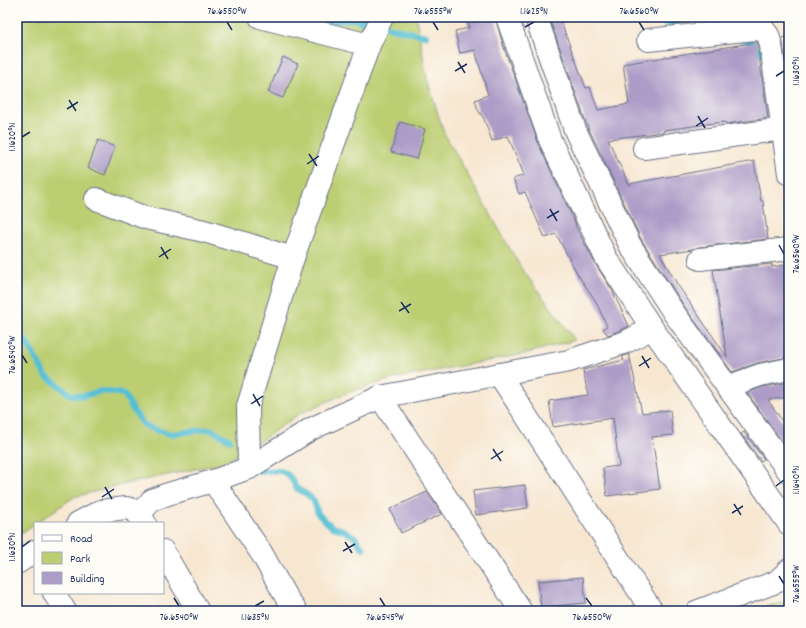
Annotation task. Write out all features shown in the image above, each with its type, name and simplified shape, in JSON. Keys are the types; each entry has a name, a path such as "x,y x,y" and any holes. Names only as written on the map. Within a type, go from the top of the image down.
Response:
{"street":[{"path":"260,17 369,45"},
{"path":"249,468 248,406 293,258 369,45 382,17"},
{"path":"507,17 550,140 606,258 652,328 789,524"},
{"path":"536,17 575,130 630,245 674,313 789,472"},
{"path":"648,40 755,29 764,30 768,35 771,45 789,174"},
{"path":"644,148 783,130"},
{"path":"96,199 146,218 204,231 293,258"},
{"path":"700,259 789,248"},
{"path":"142,519 142,510 152,500 249,468 311,429 380,397 569,361 626,342 652,328"},
{"path":"727,386 760,375 789,369"},
{"path":"499,374 652,611"},
{"path":"380,397 521,611"},
{"path":"213,481 262,554 286,597 296,611"},
{"path":"80,522 101,511 130,509 142,519"},
{"path":"164,553 198,611"},
{"path":"698,611 776,582 789,570"},
{"path":"55,594 66,611"}],"green space":[{"path":"17,17 416,17 427,79 444,133 521,268 575,340 524,354 392,379 344,394 299,414 259,442 223,463 121,485 74,497 37,522 34,522 34,524 17,536"},
{"path":"789,601 789,611 754,611 768,606"}],"building":[{"path":"466,17 495,17 504,48 539,145 575,225 596,265 612,290 629,326 608,335 603,329 607,326 595,300 578,275 556,234 545,238 525,192 519,194 513,179 524,175 508,136 492,141 484,119 478,110 475,100 488,95 475,50 460,53 455,31 469,28"},
{"path":"549,17 559,17 586,88 590,87 598,110 629,104 623,64 757,42 768,118 726,124 725,122 707,124 664,130 664,132 608,139 629,185 754,161 761,201 763,201 768,239 699,247 660,254 677,284 727,357 713,270 772,264 772,267 785,265 789,291 789,357 757,363 732,372 684,306 641,239 587,125"},
{"path":"789,37 789,70 787,70 782,38"},
{"path":"283,57 298,64 283,98 268,92"},
{"path":"400,122 425,129 417,159 391,152"},
{"path":"98,140 115,147 105,175 88,168"},
{"path":"629,354 642,413 670,410 673,435 652,437 660,489 607,496 603,468 619,466 613,418 553,427 549,401 588,395 583,370 624,360 622,357"},
{"path":"789,382 789,397 768,400 789,431 789,451 747,393 763,387"},
{"path":"744,432 764,459 761,461 741,434"},
{"path":"525,485 528,508 476,515 473,491"},
{"path":"427,492 442,514 401,533 390,509"},
{"path":"583,577 586,603 541,607 538,581"}],"waterway":[{"path":"144,17 152,20 178,17"},
{"path":"642,17 678,26"},
{"path":"317,23 352,19 426,36"},
{"path":"741,39 751,42 763,55"},
{"path":"17,327 45,375 71,395 83,396 101,391 124,394 144,425 153,429 170,434 210,429 230,440"},
{"path":"258,471 281,471 285,473 293,481 296,488 308,495 314,501 318,514 332,527 343,530 355,537 363,548"}]}
